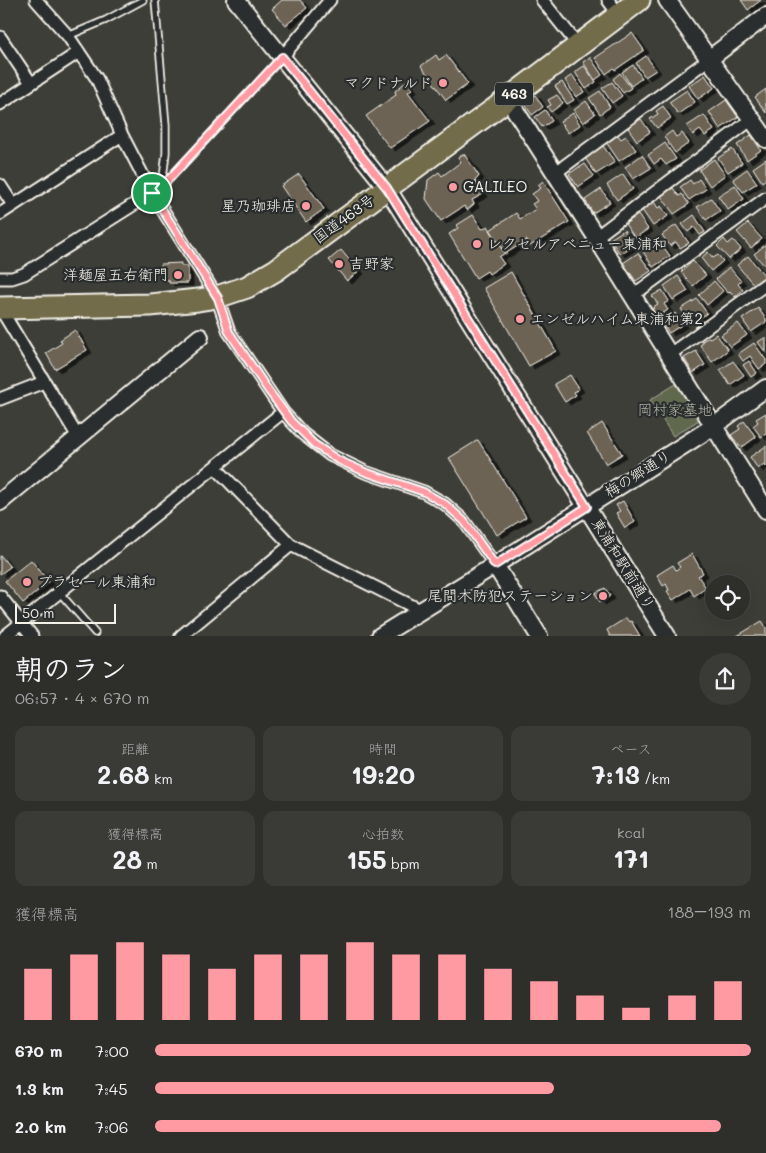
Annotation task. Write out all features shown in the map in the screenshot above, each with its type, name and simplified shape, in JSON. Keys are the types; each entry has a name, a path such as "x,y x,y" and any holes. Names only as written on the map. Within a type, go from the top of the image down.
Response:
{"highway":[{"name":"国道463号","path":"0,308 178,303 218,298 247,287 276,270 508,99 578,45 614,7 639,0"}],"street":[{"path":"36,0 68,36 97,79 152,193 218,298 229,332 283,412 304,434 330,455 365,472 424,492 445,504 464,521 495,565 538,636"},
{"name":"東浦和駅前通り","path":"236,0 387,188 667,636"},
{"path":"282,57 330,0"},
{"path":"542,0 578,45"},
{"path":"667,0 766,138"},
{"path":"555,173 766,16"},
{"path":"0,38 31,83"},
{"path":"0,104 79,52"},
{"path":"508,99 714,426 763,500"},
{"path":"596,237 752,119"},
{"path":"0,214 122,134"},
{"path":"0,185 14,205"},
{"path":"0,278 12,278 24,274 152,193"},
{"path":"632,296 766,198"},
{"path":"669,355 766,284"},
{"path":"0,308 78,437"},
{"path":"0,502 200,337"},
{"path":"0,399 44,382"},
{"name":"梅の郷通り","path":"380,636 714,426 766,388"},
{"path":"5,636 283,412"},
{"path":"215,467 291,545 420,610"},
{"path":"180,636 291,545"},
{"path":"0,596 32,636"}],"lane":[{"path":"68,36 106,20 143,0"},
{"path":"152,193 162,186 166,153 166,125 155,0"},
{"path":"59,592 95,633"}],"path":[{"path":"162,186 282,57"}],"green space":[{"name":"岡村家墓地","path":"676,384 699,420 673,436 650,400"}],"building":[{"path":"282,0 300,0 307,8 286,25 272,9"},
{"path":"741,0 761,0 748,10"},
{"path":"632,33 644,50 606,74 595,58"},
{"path":"436,55 439,60 446,55 468,84 446,100 421,66"},
{"path":"646,56 656,70 645,77 636,63"},
{"path":"590,57 602,75 595,80 583,62"},
{"path":"633,65 642,78 631,86 622,72"},
{"path":"584,66 596,82 586,89 575,72"},
{"path":"620,73 631,88 623,93 613,79"},
{"path":"572,75 584,92 576,97 565,80"},
{"path":"705,75 714,88 698,99 689,86"},
{"path":"407,81 412,89 408,92 430,121 390,148 366,116 396,95 395,91"},
{"path":"562,82 574,100 567,104 555,86"},
{"path":"612,82 622,96 612,103 602,88"},
{"path":"766,89 766,113 755,97"},
{"path":"687,90 695,102 678,114 669,102"},
{"path":"600,91 610,107 600,114 589,98"},
{"path":"535,95 543,107 532,115 524,103"},
{"path":"557,95 563,103 551,112 547,107 551,105 548,100"},
{"path":"726,100 738,117 720,129 709,112"},
{"path":"586,101 595,114 583,123 574,110"},
{"path":"663,106 671,118 657,128 650,119 658,114 656,111"},
{"path":"545,110 552,121 542,127 535,117"},
{"path":"573,113 580,125 568,133 560,122"},
{"path":"704,115 714,130 705,136 700,130 693,135 687,126"},
{"path":"641,119 650,132 637,141 628,128"},
{"path":"672,131 676,137 682,133 689,143 675,153 664,137"},
{"path":"617,134 621,139 626,136 636,150 619,161 606,142"},
{"path":"751,135 761,150 747,160 737,145"},
{"path":"665,143 676,159 666,165 661,159 654,164 648,155"},
{"path":"603,146 615,162 596,174 583,155"},
{"path":"732,149 742,163 728,172 718,158"},
{"name":"GALILEO","path":"464,154 479,176 475,181 483,194 472,200 474,204 467,210 464,206 441,221 426,199 428,180 439,172 442,176 461,162 458,157"},
{"path":"642,155 651,168 633,179 625,167"},
{"path":"714,159 725,175 710,186 699,170"},
{"path":"766,159 766,179 762,182 753,168"},
{"path":"585,164 594,176 578,187 569,174"},
{"path":"747,169 757,183 743,192 733,179"},
{"path":"299,174 324,209 306,222 281,186"},
{"path":"623,174 633,189 617,200 607,185"},
{"path":"699,179 706,189 689,200 680,187 690,180 693,184"},
{"path":"543,181 569,222 530,246 527,240 505,254 490,230 516,213 520,219 536,209 532,204 537,201 532,194 541,188 538,185"},
{"path":"735,185 744,199 728,210 718,196"},
{"path":"673,188 679,196 682,194 689,204 674,214 661,196"},
{"path":"601,189 610,202 593,213 585,200"},
{"path":"711,198 720,211 706,220 697,207"},
{"path":"654,202 658,208 661,206 668,216 653,226 642,210"},
{"name":"レクセルアベニュー東浦和","path":"473,215 482,229 488,226 505,253 499,257 504,264 489,274 487,271 476,278 449,234 458,228 457,225"},
{"path":"638,215 648,229 635,238 625,224"},
{"path":"694,215 705,232 700,235 694,227 688,232 682,224"},
{"path":"748,223 762,239 751,248 737,232"},
{"path":"676,225 689,243 680,248 676,242 670,246 662,235"},
{"path":"624,230 634,245 620,254 610,239"},
{"path":"658,239 670,256 653,267 642,250"},
{"path":"724,239 728,244 733,240 741,249 729,259 717,246"},
{"path":"766,244 766,263 764,265 754,254"},
{"path":"341,250 359,271 347,281 329,260"},
{"path":"708,252 713,258 718,255 723,261 711,271 701,258"},
{"path":"638,253 651,271 636,281 623,263"},
{"path":"748,256 765,276 754,285 737,265"},
{"path":"693,261 706,275 693,286 681,272"},
{"path":"181,263 181,266 188,266 188,283 169,283 169,280 162,280 161,264"},
{"path":"729,267 741,281 738,284 743,290 735,297 730,291 728,293 716,279"},
{"name":"エンゼルハイム東浦和第2","path":"511,272 556,351 529,366 484,288"},
{"path":"678,276 688,291 673,300 664,286"},
{"path":"714,281 723,291 707,305 699,295"},
{"path":"662,290 669,301 664,304 668,310 657,317 652,309 658,304 652,296"},
{"path":"697,299 707,313 699,319 696,314 688,319 681,309"},
{"path":"758,308 766,322 751,332 742,319"},
{"path":"675,313 683,324 669,333 662,322"},
{"path":"738,323 747,335 730,347 721,335"},
{"path":"75,330 87,350 55,369 46,353 62,343 60,340"},
{"path":"716,334 728,350 712,362 700,345 703,343 702,341"},
{"path":"766,337 766,353 758,342"},
{"path":"754,343 766,360 766,364 759,369 750,356 743,361 738,354"},
{"path":"696,351 705,365 693,373 684,358"},
{"path":"733,361 744,375 730,385 720,370"},
{"path":"749,361 757,373 751,377 743,365"},
{"path":"570,375 579,389 574,392 576,395 565,402 554,384"},
{"path":"766,413 766,434 761,437 753,426 758,422 756,419"},
{"path":"744,421 756,437 741,448 731,435 740,429 738,426"},
{"path":"602,423 622,454 606,464 587,433"},
{"path":"478,440 526,517 497,535 449,458"},
{"path":"766,446 766,467 764,464 758,469 750,457"},
{"path":"623,501 635,522 625,528 616,513 620,511 616,505"},
{"path":"692,554 703,573 698,576 705,589 694,596 690,589 673,600 667,591 669,590 666,584 663,586 657,575 673,565 676,570 680,567 677,563"},
{"path":"0,556 10,567 0,574"},
{"name":"プラセール東浦和","path":"31,560 49,582 23,603 5,581"},
{"path":"605,588 610,596 600,602 595,593"},
{"path":"626,618 629,622 631,621 640,636 610,636 607,630"},
{"path":"762,621 766,627 766,636 737,636"}],"place":[{"name":"マクドナルド","path":"443,83"},
{"name":"GALILEO","path":"453,187"},
{"name":"星乃珈琲店","path":"306,206"},
{"name":"レクセルアベニュー東浦和","path":"477,244"},
{"name":"吉野家","path":"339,264"},
{"name":"洋麺屋五右衛門","path":"178,275"},
{"name":"エンゼルハイム東浦和第2","path":"520,319"},
{"name":"プラセール東浦和","path":"27,582"},
{"name":"尾間木防犯ステーション","path":"603,596"}],"route":[{"path":"282,57 387,188 587,507 495,565 464,521 445,504 424,492 338,460 314,444 283,412 229,332 218,298 152,193 170,178 282,57"}]}
